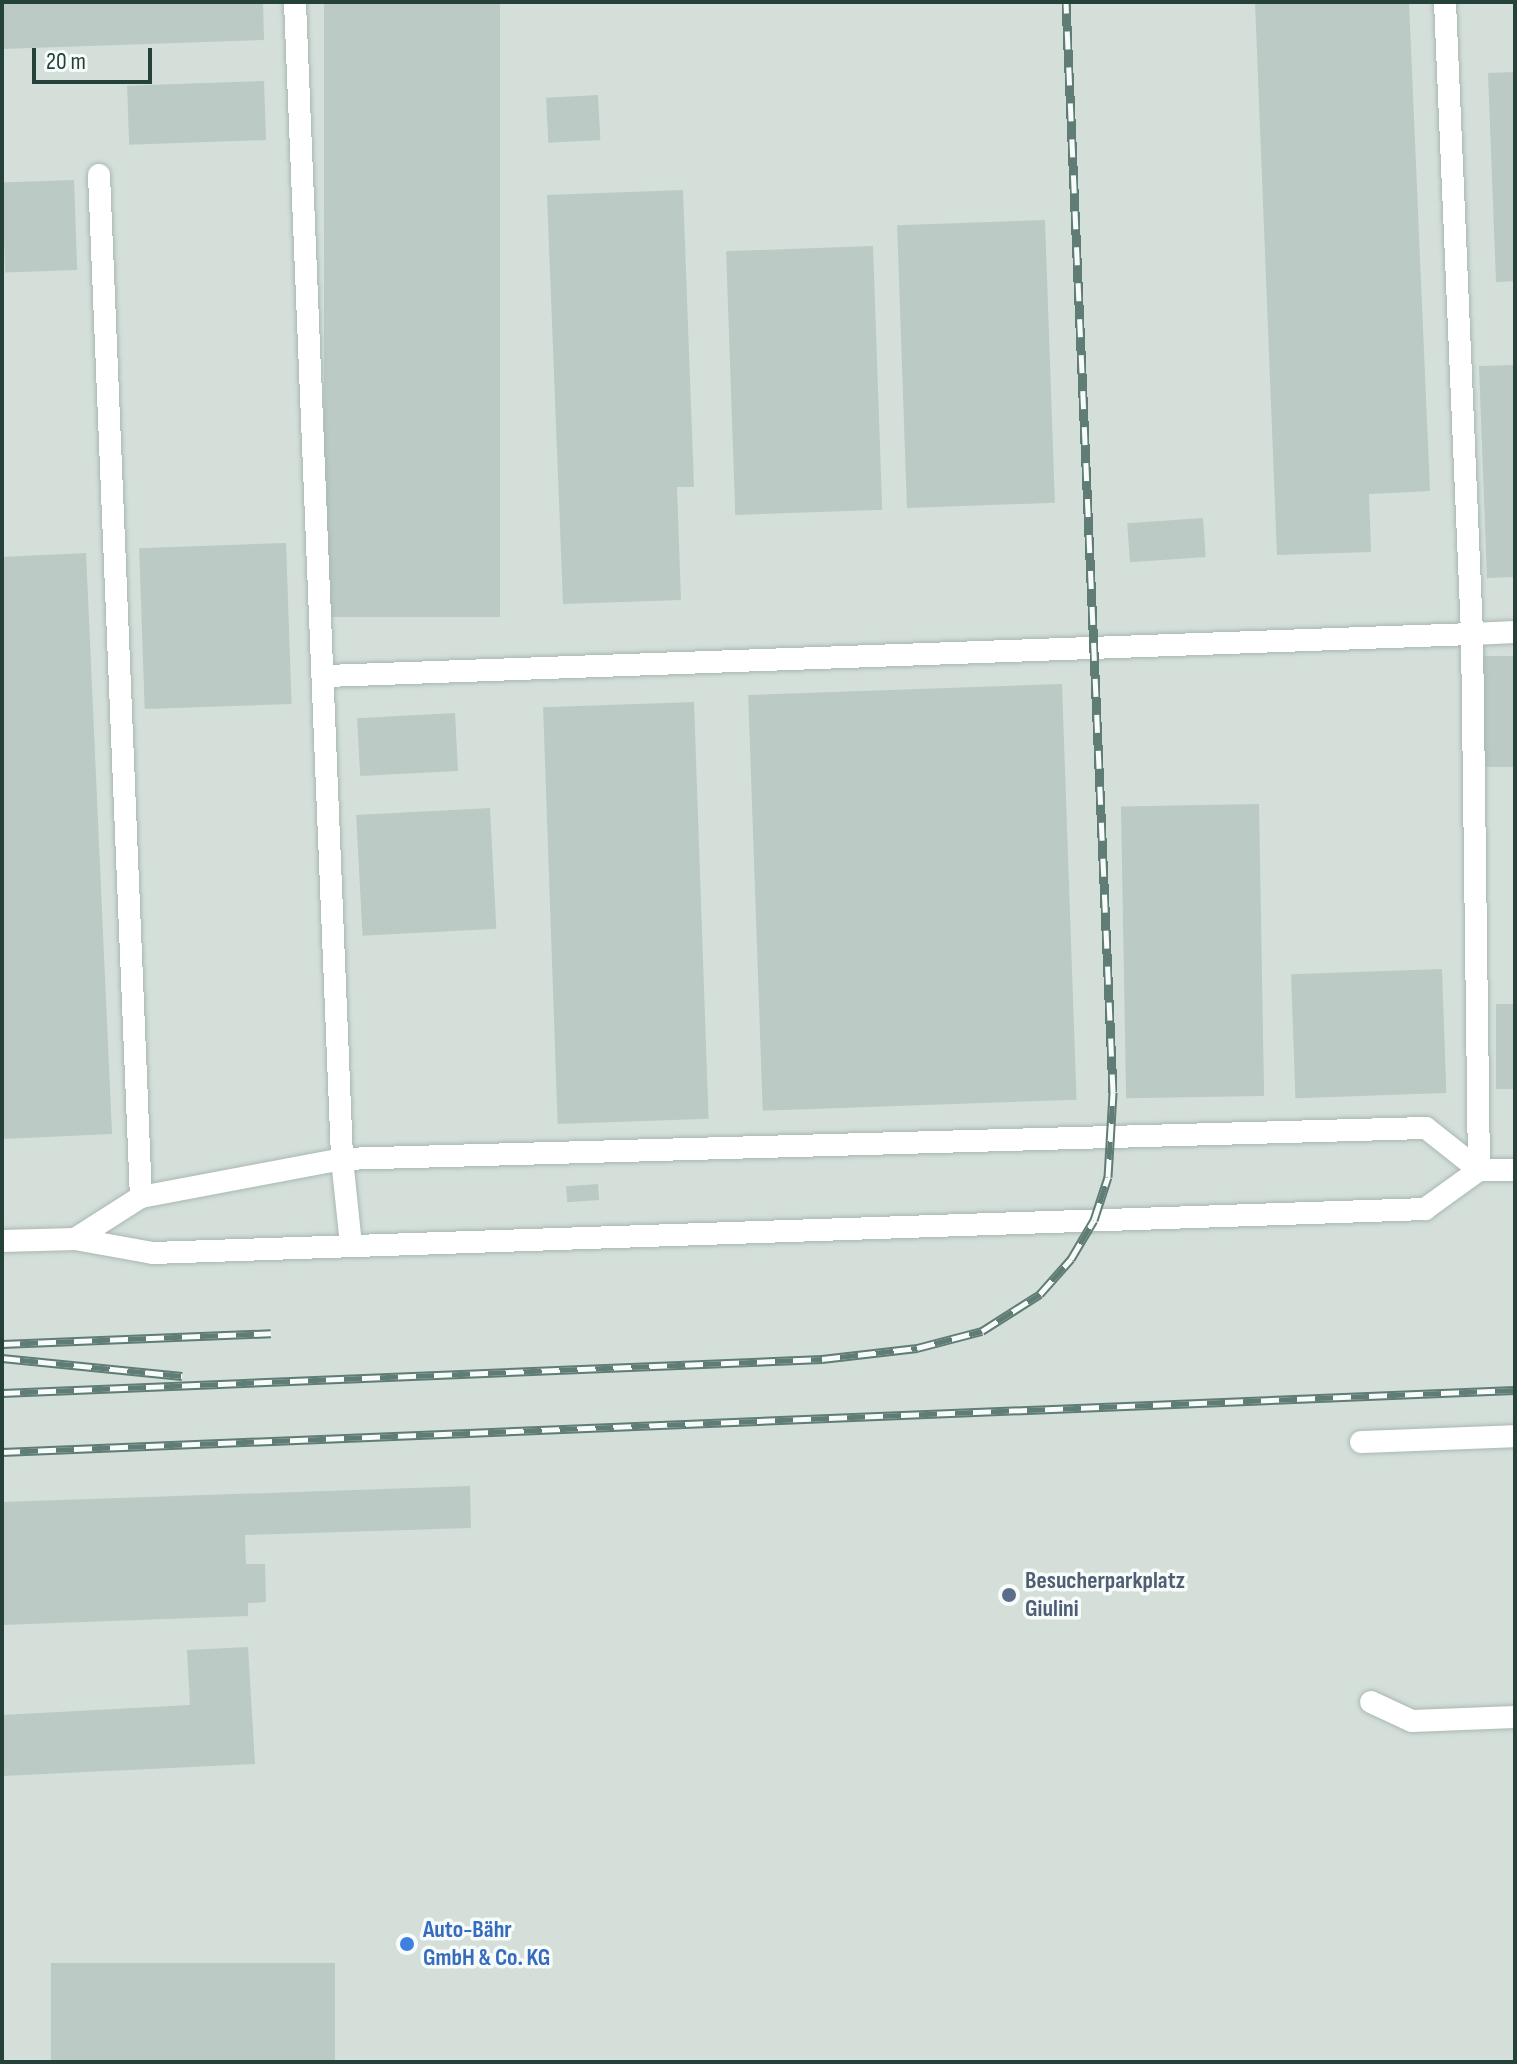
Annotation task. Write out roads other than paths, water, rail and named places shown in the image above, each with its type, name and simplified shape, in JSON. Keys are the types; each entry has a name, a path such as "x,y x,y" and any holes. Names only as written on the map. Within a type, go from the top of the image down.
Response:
{"lane":[{"path":"295,2 325,676 342,1159 351,1245"},
{"path":"1445,2 1472,634 1479,1170"},
{"path":"99,175 141,1197"},
{"path":"325,676 1515,632"},
{"path":"75,1239 141,1197 342,1159 1426,1128 1479,1170"},
{"path":"2,1241 75,1239 153,1253 1425,1209 1479,1170 1515,1170"},
{"path":"1361,1442 1515,1436"},
{"path":"1371,1702 1412,1721 1515,1717"}],"railway":[{"path":"2,1393 822,1359 917,1348 982,1331 1040,1294 1071,1259 1094,1220 1108,1177 1113,1092 1066,2"},
{"path":"2,1344 271,1333"},
{"path":"2,1358 182,1376"},
{"path":"2,1452 1515,1390"}],"place":[{"name":"Besucherparkplatz Giulini","path":"1009,1595"},
{"name":"Auto-Bähr GmbH & Co. KG","path":"407,1944"}]}
